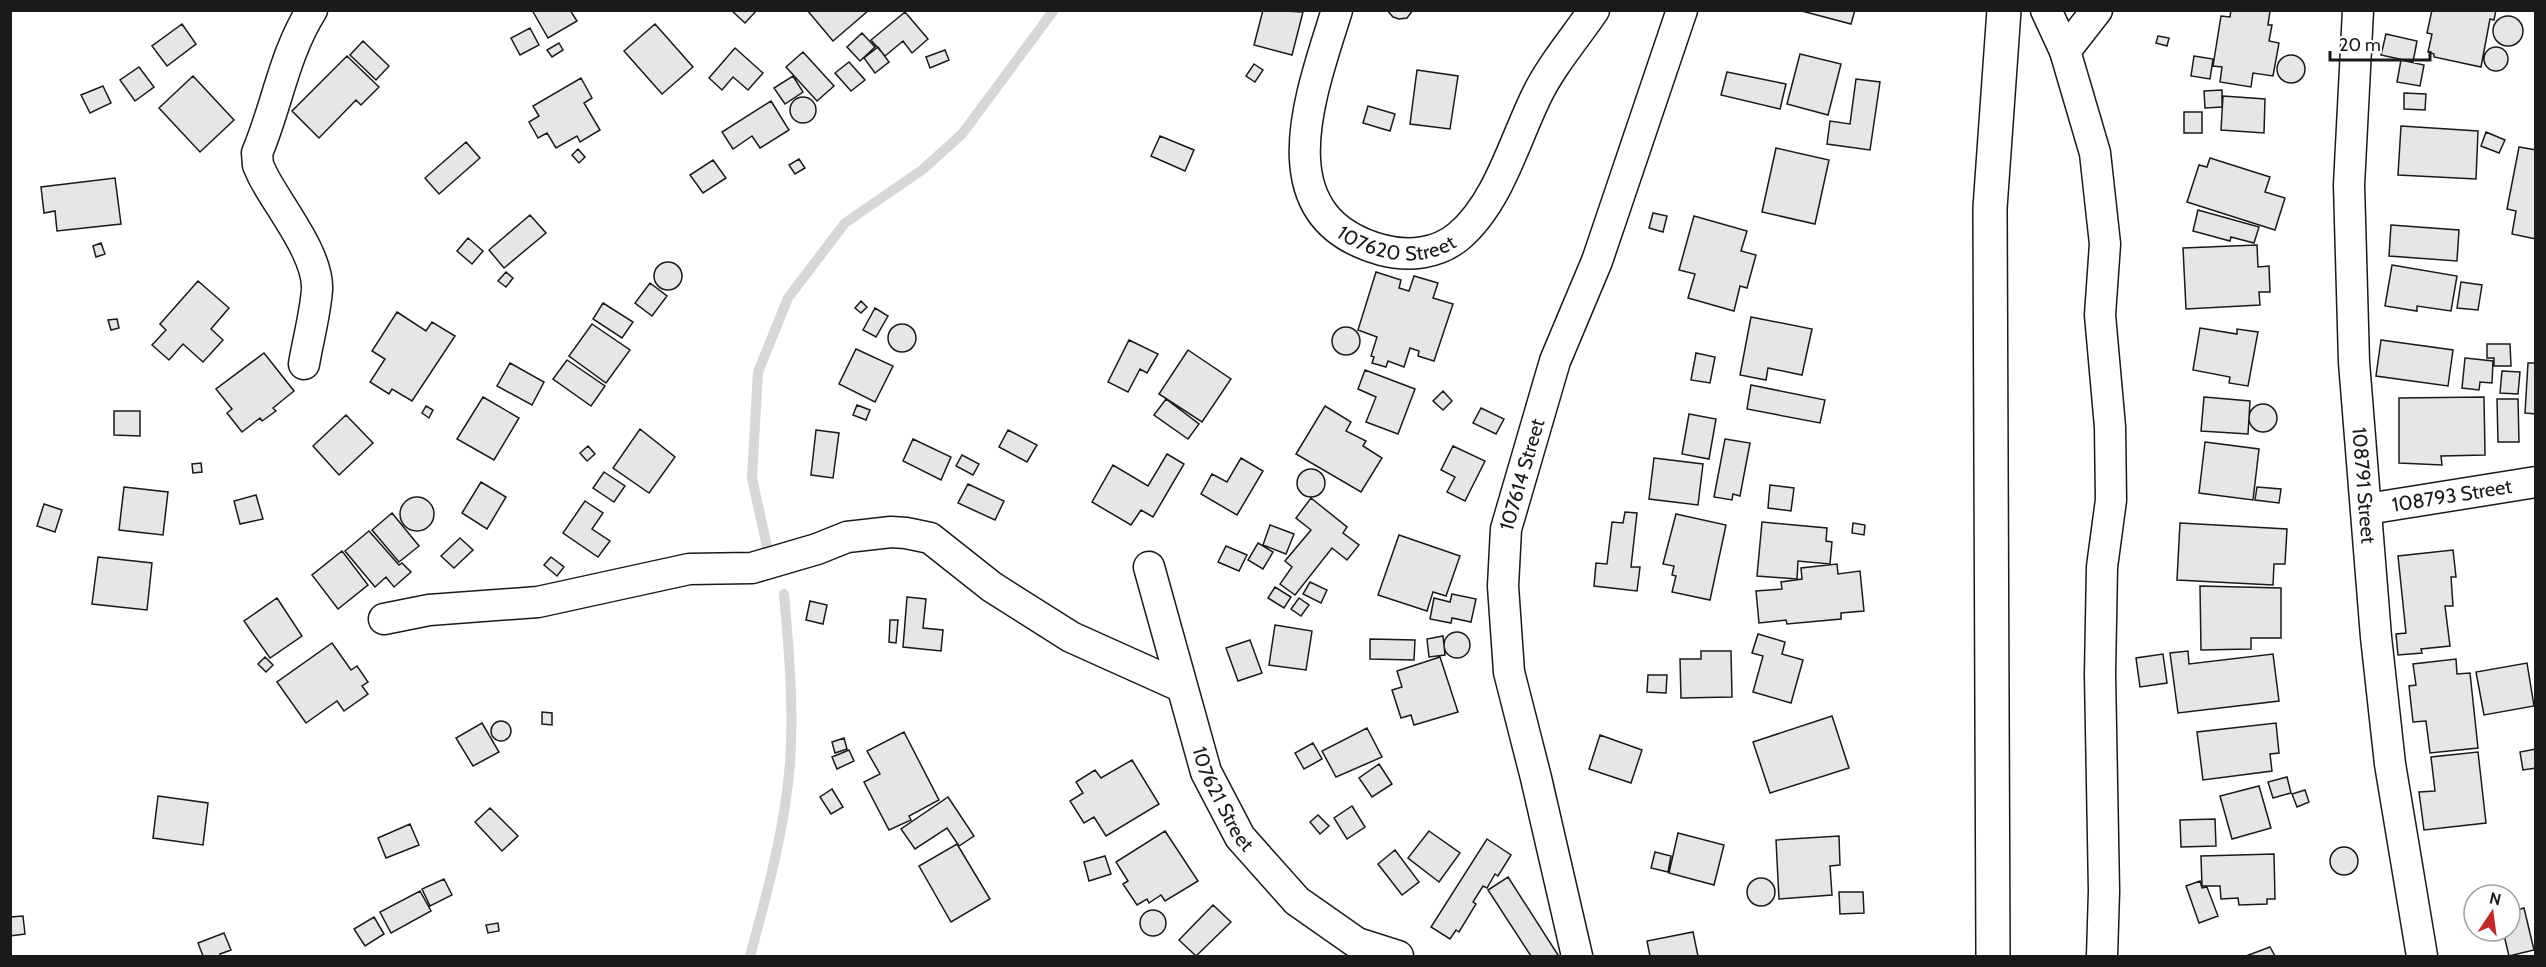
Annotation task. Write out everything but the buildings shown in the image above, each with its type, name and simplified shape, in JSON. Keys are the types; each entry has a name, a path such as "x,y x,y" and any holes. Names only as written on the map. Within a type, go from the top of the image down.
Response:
{"main road":[{"path":"1993,957 1990,207 2004,10"}],"street":[{"path":"304,364 317,290 316,277 302,244 260,171 257,153 302,25 312,10"},
{"name":"107620 Street","path":"1337,10 1309,100 1305,136 1305,171 1308,188 1319,210 1346,236 1367,246 1392,253 1410,254 1439,250 1459,237 1474,221 1500,180 1537,95 1594,10"},
{"name":"107614 Street","path":"1577,957 1509,672 1503,586 1506,529 1555,361 1597,261 1682,10"},
{"path":"2046,10 2066,51 2095,153 2105,244 2100,315 2110,427 2111,500 2102,567 2100,674 2104,891 2102,957"},
{"path":"2066,51 2097,10"},
{"name":"108791 Street","path":"2358,10 2349,185 2354,362 2376,637 2390,764 2422,957"},
{"name":"108793 Street","path":"2367,508 2535,482"},
{"path":"384,619 429,610 538,602 689,569 752,568 817,549 847,537 891,532 906,533 930,538 992,587 1071,637 1180,686"},
{"name":"107621 Street","path":"1149,567 1180,686 1206,772 1240,837 1297,901 1357,943 1398,957"}],"waterway":[{"path":"768,551 752,478 758,372 788,298 845,223 922,170 962,134 1054,10"},
{"path":"750,956 769,885 788,788 791,700 784,594"}]}
